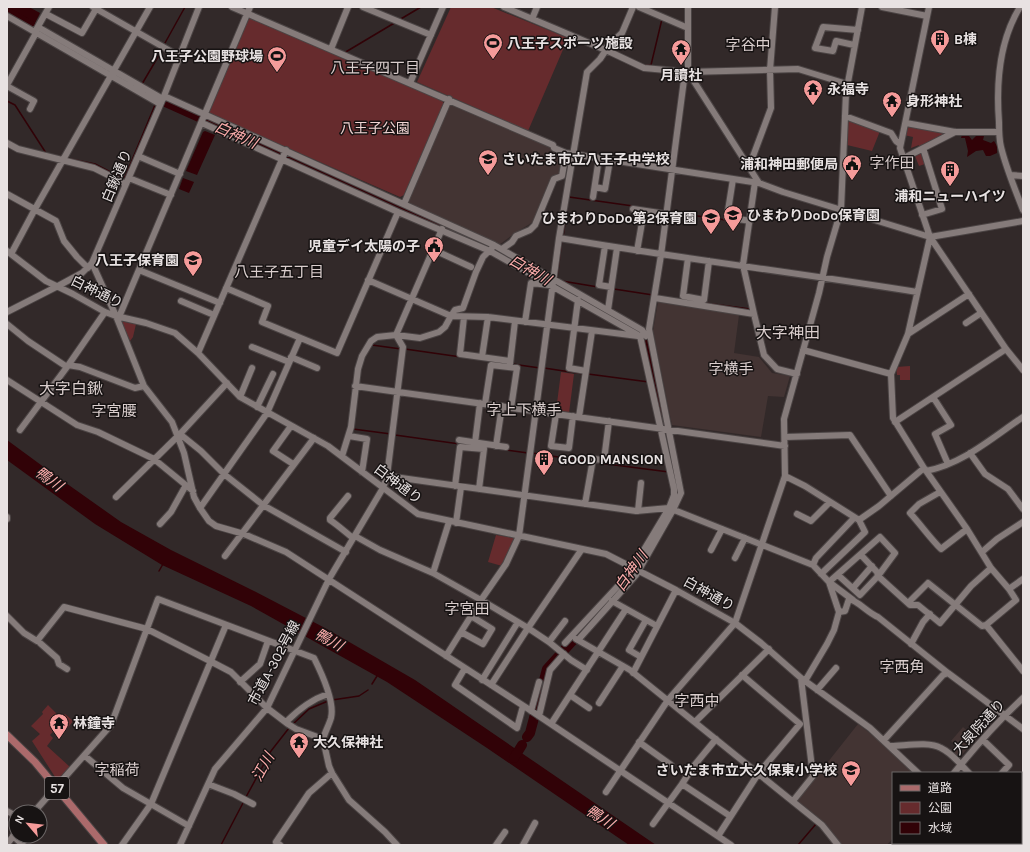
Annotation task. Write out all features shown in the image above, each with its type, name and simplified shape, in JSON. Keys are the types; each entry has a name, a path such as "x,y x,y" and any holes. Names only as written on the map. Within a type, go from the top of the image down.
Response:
{"main road":[{"name":"57","path":"7,734 35,762 104,845"}],"street":[{"path":"30,109 34,102 7,86 49,7"},
{"path":"9,252 150,7"},
{"name":"白鍬通り","path":"90,266 162,100 199,7"},
{"path":"232,7 553,145 554,148 566,153 757,182 783,192 930,237 1023,221"},
{"path":"118,316 171,196 250,7"},
{"path":"331,49 348,7"},
{"path":"363,7 431,35"},
{"path":"410,83 443,7"},
{"path":"504,7 644,68 686,72 798,69 847,84"},
{"path":"532,19 538,7"},
{"path":"446,656 480,600 506,564 519,536 559,238 587,72 605,50 622,33 633,7"},
{"path":"639,7 688,28"},
{"path":"671,509 674,489 660,428 645,336 649,329 655,298 686,72 688,7"},
{"path":"749,167 771,108 770,70 775,7"},
{"path":"606,792 668,700 736,622 785,476 784,419 827,256 841,210 847,84 862,7"},
{"path":"882,7 927,16"},
{"path":"929,7 906,122 900,144 930,237 1006,349 1023,370"},
{"path":"1020,7 1011,22 999,69 997,103 1000,145 1023,210"},
{"path":"46,14 82,33 95,8 179,56"},
{"path":"7,16 37,30 162,100 364,191 398,212 492,248 502,249 578,300 645,336"},
{"path":"854,45 836,40 833,51 815,48 823,26 858,30"},
{"path":"686,72 749,167 757,182 744,265 754,314 764,354 776,369 797,374"},
{"path":"404,204 449,100"},
{"path":"845,116 891,132 896,142 900,144"},
{"path":"203,119 364,191 404,204 445,223 553,283 608,310 642,330 645,336 668,430 681,493 636,569 612,601 575,638 565,644"},
{"path":"906,122 955,132 999,132"},
{"path":"904,158 955,132"},
{"path":"7,143 18,149 94,168 171,196"},
{"path":"922,215 942,209 923,148"},
{"path":"502,249 512,242 516,236 530,230 535,225 554,179 562,176 566,153"},
{"path":"198,353 284,155"},
{"path":"138,156 180,174"},
{"path":"593,197 599,158"},
{"path":"595,187 605,189 610,160"},
{"path":"1010,175 1023,176"},
{"path":"733,179 727,217 750,221"},
{"path":"7,194 56,221 64,240 77,257 90,266 118,316 144,386 172,422 179,435 193,491 200,508 209,522 216,526 242,533 286,552 621,770 731,845"},
{"path":"633,209 666,214"},
{"path":"637,251 644,211"},
{"path":"226,288 268,306 262,322 337,353 398,212"},
{"path":"396,335 442,230"},
{"path":"930,237 908,334 892,374 893,418 925,470 967,529 991,568 1009,589 1016,600 986,626"},
{"path":"559,238 661,255 744,265 917,292"},
{"path":"606,246 599,285 611,287"},
{"path":"342,456 349,436 355,386 362,356 371,341 377,337 396,335 420,338 439,332 445,327 455,310 463,308 478,267 483,257 492,248"},
{"path":"608,310 617,248"},
{"path":"434,250 471,266"},
{"name":"白神通り","path":"9,252 39,276 105,312 146,323 175,334 198,353 240,397 314,438 342,456 418,514 449,522 606,554 736,622 803,679 884,740 917,772"},
{"path":"688,258 683,296 704,300 709,261"},
{"path":"7,312 58,286 90,266"},
{"path":"139,270 220,303"},
{"path":"368,280 451,316 488,317 592,331 645,336"},
{"path":"525,322 531,283 553,283"},
{"path":"908,334 969,294"},
{"path":"655,298 754,314"},
{"path":"578,300 569,368 586,371"},
{"path":"181,301 214,315"},
{"path":"20,430 41,403 105,312"},
{"path":"966,323 981,313"},
{"path":"464,317 460,354 482,357 510,364 517,368 511,408"},
{"path":"482,357 488,317"},
{"path":"510,364 515,321"},
{"path":"7,324 28,341 67,366 80,367 135,388 144,386"},
{"path":"556,414 552,446 569,448 586,371 592,331"},
{"name":"市道A-302号線","path":"180,845 218,765 267,708 329,579 383,488 387,476 403,348 396,335"},
{"path":"200,508 267,413 300,338"},
{"path":"252,346 317,368"},
{"path":"895,422 1006,349"},
{"path":"803,350 892,374"},
{"path":"471,444 483,404 491,365 510,364"},
{"path":"240,397 252,368"},
{"path":"257,407 272,374"},
{"path":"7,380 77,426 98,432 154,459 193,491"},
{"path":"116,498 179,435 227,383"},
{"path":"355,386 785,446"},
{"path":"933,397 951,425 935,434 948,464"},
{"path":"496,446 502,406"},
{"path":"812,564 816,558 856,519 879,506 925,470 938,469 970,453 1023,417"},
{"path":"585,504 593,459 604,460 609,421"},
{"path":"291,426 273,451 293,464"},
{"path":"785,436 850,434 891,496"},
{"path":"179,435 201,451 224,474 262,505 346,552"},
{"path":"349,436 368,439 362,472"},
{"path":"225,556 314,438"},
{"path":"459,440 484,449 479,489"},
{"path":"456,523 460,447 471,444 506,447"},
{"path":"970,453 985,474 1008,489 1023,509"},
{"path":"387,476 585,504 638,510 671,509 812,564 829,582 871,614 878,617 948,673 1023,729"},
{"path":"785,476 805,486 856,519 865,532 821,574"},
{"path":"638,510 641,483"},
{"path":"160,524 171,512 186,485"},
{"path":"940,492 920,504 910,513 927,533 930,539 941,549 967,529"},
{"path":"348,496 330,518 330,520 341,526 343,531 380,550 433,573 528,628 587,670"},
{"path":"797,514 811,522 830,502"},
{"path":"433,573 449,522"},
{"path":"982,552 997,539 1023,522"},
{"path":"711,550 722,529"},
{"path":"735,558 745,538"},
{"path":"829,582 880,538 895,552 878,576 860,595 838,575"},
{"path":"491,685 582,549"},
{"path":"861,555 878,572 878,576 910,605 918,605 940,623 971,586 991,568"},
{"path":"853,588 872,566"},
{"path":"575,638 630,573 636,569"},
{"path":"1009,589 1023,579"},
{"path":"793,801 813,776 803,679 827,644 834,630 839,612 829,582"},
{"path":"908,603 928,583 982,626 986,626 1023,671"},
{"path":"633,673 676,590"},
{"path":"41,804 111,725 158,599 268,641 296,648 314,658 329,696 331,717 323,739 332,773 349,800 385,832 396,844"},
{"path":"839,612 845,611 849,600 853,600"},
{"path":"612,601 657,626"},
{"path":"7,616 24,633 37,641 64,607 147,629 231,672 267,708 287,723 296,729 323,739"},
{"path":"551,724 626,609"},
{"path":"911,644 923,622 930,614"},
{"path":"461,632 482,644 492,629 471,616"},
{"path":"642,656 629,650 646,620"},
{"path":"549,642 565,621"},
{"path":"482,680 518,622"},
{"path":"122,845 151,804 226,625"},
{"path":"575,638 623,666 668,700 822,825 838,845"},
{"path":"240,682 260,664 268,641"},
{"path":"40,643 57,658 59,664 67,670"},
{"path":"695,722 769,649"},
{"path":"535,714 550,670 562,653"},
{"path":"599,703 623,666"},
{"path":"465,668 455,685 517,728 523,706"},
{"path":"817,690 836,668"},
{"path":"884,740 943,675 948,673"},
{"path":"718,836 758,774 800,724 742,675"},
{"path":"535,714 539,682"},
{"path":"570,695 589,708"},
{"path":"287,723 298,710 321,697 329,696"},
{"name":"大泉院通り","path":"955,772 1023,698"},
{"path":"653,824 693,767 716,739"},
{"path":"983,740 1009,765 1003,772"},
{"path":"639,742 671,765"},
{"path":"891,746 923,744 937,746 947,752 968,772"},
{"path":"85,756 123,788 189,826"},
{"path":"280,845 276,842 309,793 332,773"},
{"path":"208,784 251,803"},
{"path":"682,784 730,816"},
{"path":"523,845 535,823"},
{"path":"496,845 506,832"}],"shaded area":[{"name":"さいたま市立八王子中学校","path":"453,104 551,146 563,154 561,174 553,177 533,222 499,245 409,204 408,200 449,106"},
{"path":"658,302 739,315 734,353 759,357 772,373 790,376 784,397 768,396 761,437 672,425 653,331"},
{"name":"さいたま市立大久保東小学校","path":"858,724 884,744 913,772 892,772 892,839 887,845 842,845 826,824 797,801"},
{"path":"963,727 976,739 958,759 949,752 955,745 951,741"}],"green space":[{"name":"八王子スポーツ施設","path":"451,7 491,7 568,38 528,131 417,82"},
{"name":"八王子公園","path":"248,17 442,100 444,104 404,195 400,197 208,113"},
{"path":"848,119 880,131 872,151 847,145"},
{"path":"908,126 946,133 918,148 919,145 911,148 913,137 904,135 906,127"},
{"path":"920,153 922,154 925,164 919,166 915,156"},
{"path":"121,321 136,324 133,337 130,341"},
{"path":"910,366 910,380 900,380 900,375 897,375 896,367"},
{"path":"561,372 574,374 569,413 556,411"},
{"path":"496,535 514,538 502,566 488,562"},
{"path":"48,705 61,718 65,714 73,721 67,729 60,724 50,735 53,738 47,746 70,767 58,780 32,741 40,734 31,726 43,714 42,712"}],"water":[{"path":"7,7 29,7 40,13 35,23"},
{"path":"205,131 215,135 197,175 186,171 203,132"},
{"path":"962,135 969,136 972,140 976,136 984,136 983,140 991,143 994,141 997,146 997,153 986,156 983,150 976,151 967,157 968,151 965,138 961,138"},
{"path":"183,178 194,182 189,193 179,189"},
{"name":"鴨川","path":"7,440 121,522 171,550 325,628 415,680 656,845 629,845 387,682 251,606 162,565 95,524 7,460"}],"waterway":[{"path":"165,43 185,7"},
{"path":"399,20 421,7"},
{"name":"白神川","path":"7,12 45,34"},
{"path":"646,65 651,65 662,19"},
{"path":"344,53 396,22"},
{"path":"142,84 162,50"},
{"name":"白神川","path":"152,96 492,248 644,335 647,343 678,491 672,505"},
{"path":"7,101 15,105 46,153"},
{"path":"66,158 95,164 122,178 125,177 155,105 153,103"},
{"path":"54,155 62,157"},
{"path":"569,197 633,206"},
{"path":"563,237 568,201"},
{"path":"669,212 740,222"},
{"path":"557,278 562,240"},
{"path":"562,281 598,287"},
{"path":"614,289 653,295"},
{"path":"685,300 695,301"},
{"path":"705,303 750,309"},
{"path":"372,345 401,349"},
{"path":"405,349 461,357"},
{"path":"512,364 540,368"},
{"path":"544,368 584,374"},
{"path":"588,374 649,382"},
{"path":"353,429 391,434"},
{"path":"395,435 467,445"},
{"path":"486,447 528,453"},
{"path":"532,453 591,462"},
{"path":"599,463 669,472"},
{"path":"159,571 163,564"},
{"name":"白神川","path":"527,737 530,733 547,669 626,582"},
{"path":"372,684 377,676"},
{"name":"江川","path":"332,700 359,696 368,690"},
{"name":"江川","path":"292,725 309,709 328,701"},
{"name":"江川","path":"246,797 271,751 289,728"},
{"name":"白神川","path":"514,758 522,745"},
{"name":"江川","path":"221,845 244,801"},
{"path":"798,845 816,824"}],"place":[{"name":"B棟","path":"940,56"},
{"name":"八王子スポーツ施設","path":"493,60"},
{"name":"月讀社","path":"681,66"},
{"name":"八王子公園野球場","path":"277,73"},
{"name":"永福寺","path":"813,106"},
{"name":"身形神社","path":"892,118"},
{"name":"さいたま市立八王子中学校","path":"488,176"},
{"name":"浦和神田郵便局","path":"852,181"},
{"name":"浦和ニューハイツ","path":"950,187"},
{"name":"ひまわりDoDo保育園","path":"733,232"},
{"name":"ひまわりDoDo第2保育園","path":"711,235"},
{"name":"児童デイ太陽の子","path":"434,263"},
{"name":"八王子保育園","path":"193,277"},
{"name":"GOOD MANSION","path":"544,476"},
{"name":"林鐘寺","path":"59,740"},
{"name":"大久保神社","path":"299,759"},
{"name":"さいたま市立大久保東小学校","path":"851,787"}],"district":[{"name":"字谷中","path":"748,45"},
{"name":"八王子四丁目","path":"375,68"},
{"name":"字作田","path":"892,163"},
{"name":"八王子五丁目","path":"279,272"},
{"name":"大字神田","path":"788,332"},
{"name":"字横手","path":"731,369"},
{"name":"大字白鍬","path":"71,388"},
{"name":"字上下横手","path":"524,410"},
{"name":"字宮腰","path":"114,411"},
{"name":"字宮田","path":"467,609"},
{"name":"字西角","path":"902,667"},
{"name":"字西中","path":"697,701"},
{"name":"字稲荷","path":"117,770"}]}
